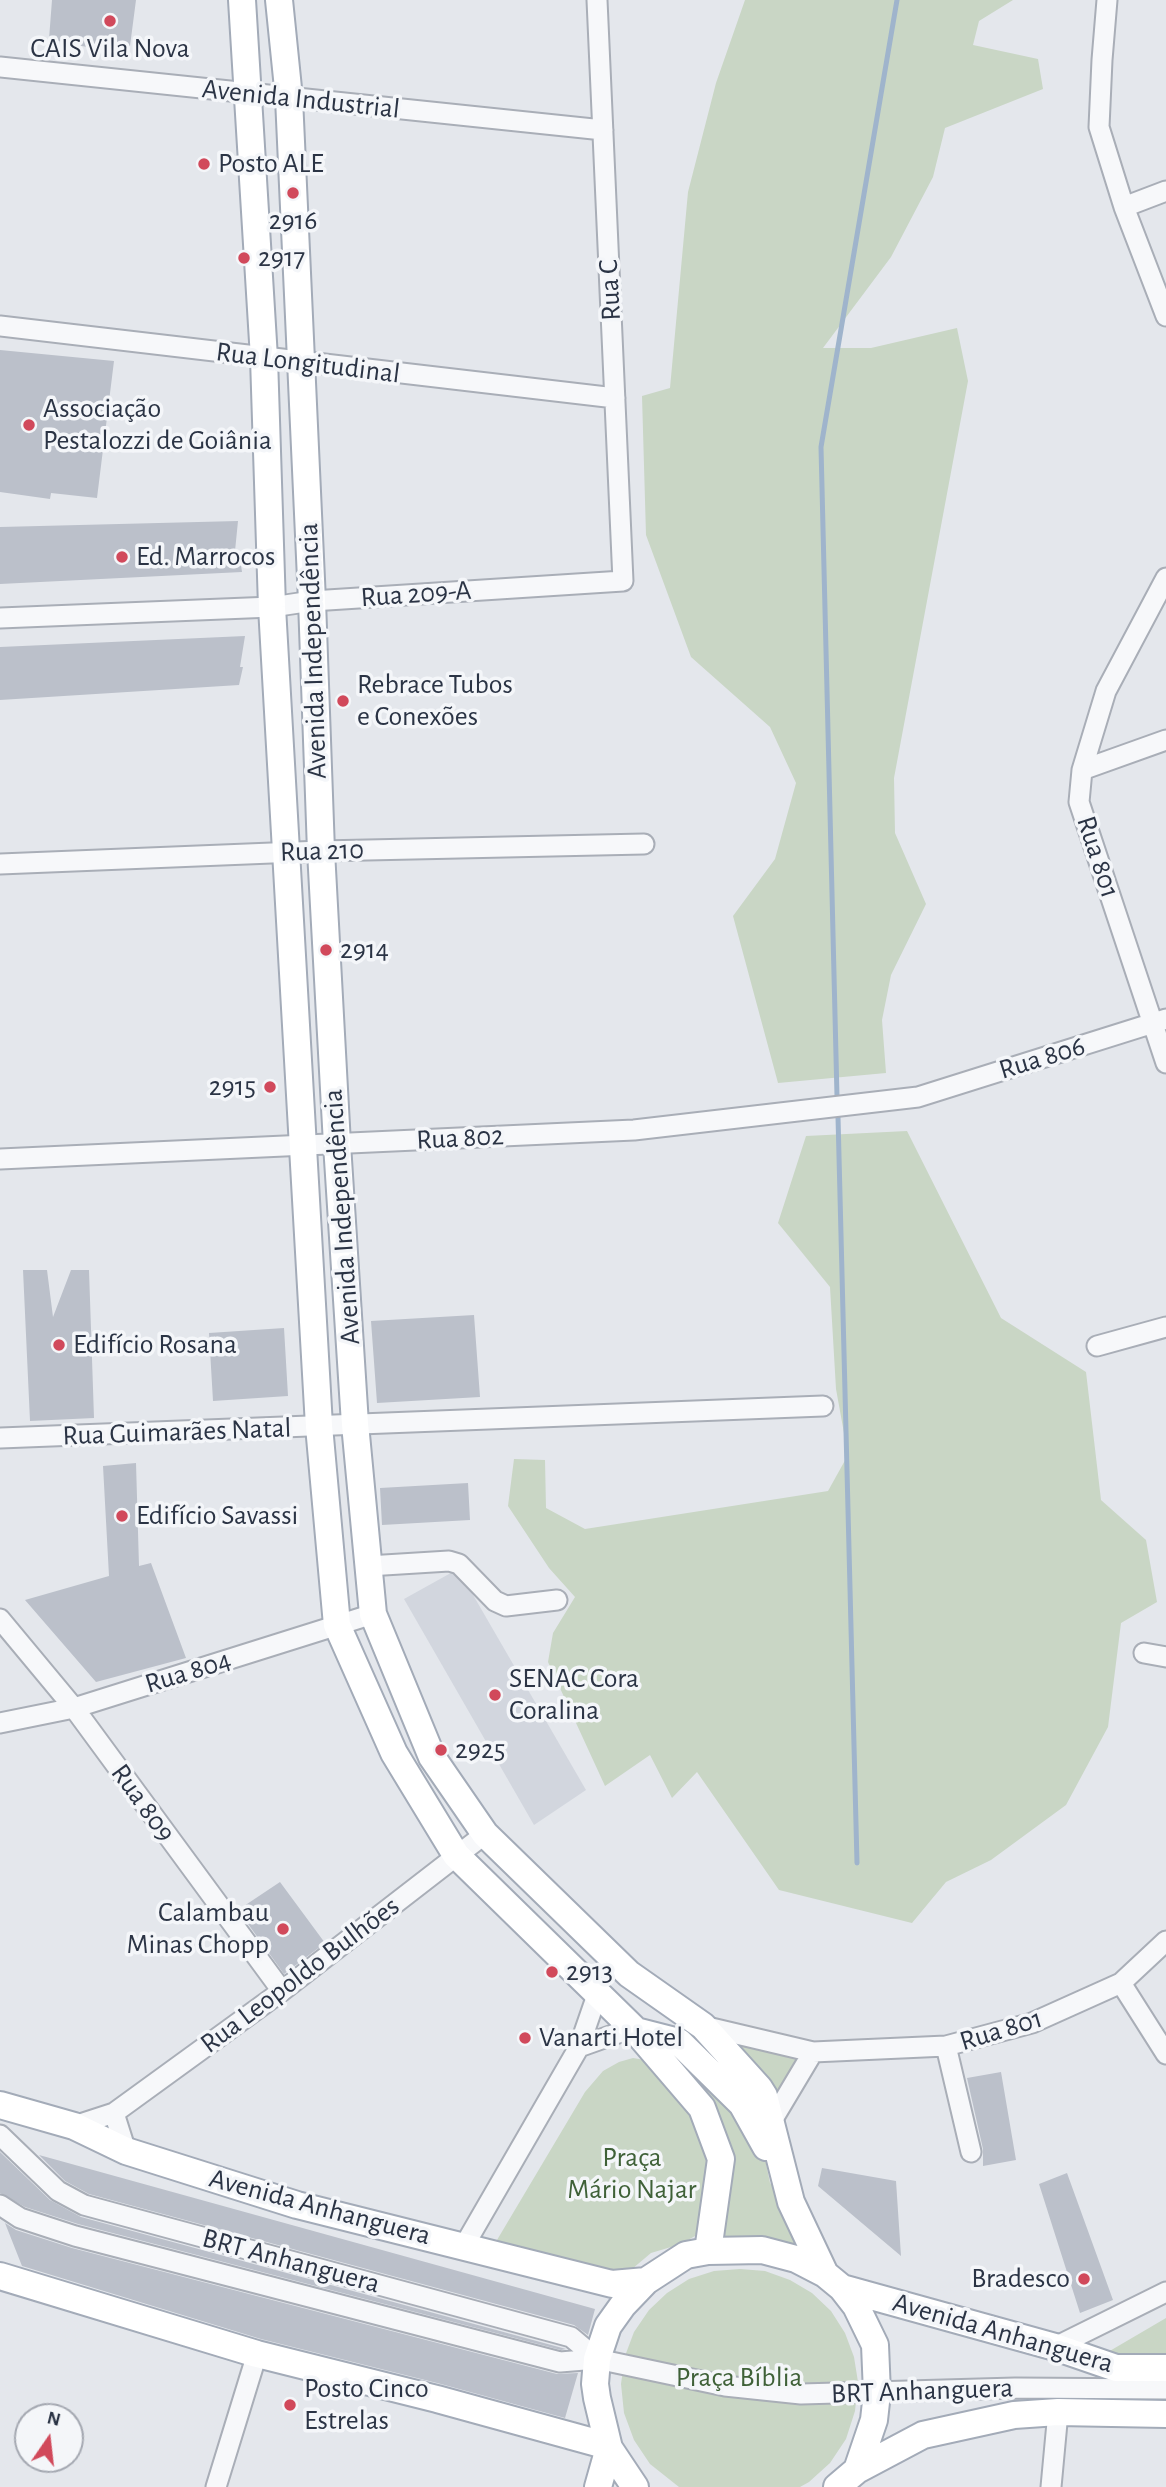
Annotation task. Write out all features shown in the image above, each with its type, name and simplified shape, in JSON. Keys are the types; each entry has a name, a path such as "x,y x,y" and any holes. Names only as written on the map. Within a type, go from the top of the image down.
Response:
{"main road":[{"name":"Avenida Independência","path":"242,0 264,358 272,607 303,1145 320,1426 337,1625 394,1753 456,1855 636,2031 702,2108 721,2159 708,2251"},
{"name":"Avenida Independência","path":"279,0 289,98 321,851 337,1144 355,1424 373,1614 432,1757 485,1834 629,1974 703,2026 764,2096 791,2202 833,2281 856,2306 876,2345 877,2392 874,2420 866,2445 847,2478"},
{"path":"636,2031 679,2042 742,2104 762,2139 791,2202"},
{"name":"Avenida Anhanguera","path":"0,2105 74,2126 126,2151 297,2205 612,2284 646,2281 686,2255 708,2251 762,2250 796,2259 833,2281 1055,2347 1116,2368 1166,2368"},
{"path":"0,2278 257,2354 437,2399 609,2447"},
{"path":"635,2487 609,2447 595,2384 597,2358 608,2326 646,2281"},
{"name":"Avenida Anhanguera","path":"847,2478 923,2435 1014,2415 1058,2412 1166,2414"},
{"path":"598,2487 609,2447"}],"street":[{"name":"Rua C","path":"597,0 623,581"},
{"path":"1107,0 1099,127 1124,207 1166,316"},
{"name":"Avenida Industrial","path":"0,68 603,130"},
{"path":"1124,207 1166,191"},
{"name":"Rua Longitudinal","path":"0,326 615,398"},
{"name":"Rua 801","path":"1166,578 1106,691 1083,770 1079,802 1159,1021 1166,1063"},
{"name":"Rua 209-A","path":"0,618 272,607 312,601 623,581"},
{"path":"1083,770 1166,740"},
{"name":"Rua 210","path":"0,864 321,851 644,844"},
{"name":"Rua 806","path":"918,1097 1159,1021"},
{"name":"Rua 802","path":"0,1159 634,1130 918,1097"},
{"path":"1097,1346 1166,1327"},
{"name":"Rua Guimarães Natal","path":"0,1438 823,1406"},
{"path":"368,1566 449,1561 459,1564 495,1601 506,1606 557,1600"},
{"name":"Rua 804","path":"0,1723 74,1708 373,1614"},
{"name":"Rua 809","path":"0,1619 74,1708 282,1991"},
{"path":"1144,1653 1166,1657"},
{"name":"Rua Leopoldo Bulhões","path":"74,2126 114,2113 282,1991 485,1834"},
{"name":"Rua 801","path":"703,2026 813,2052 946,2046 1032,2023 1121,1983 1166,1941"},
{"path":"1121,1983 1166,2054"},
{"path":"464,2246 579,2047 597,1995"},
{"path":"579,2047 621,2032 636,2031"},
{"path":"946,2046 971,2152"},
{"path":"770,2124 813,2052"},
{"path":"114,2113 126,2151"},
{"name":"BRT Anhanguera","path":"0,2135 58,2191 85,2206 571,2337 597,2358"},
{"name":"BRT Anhanguera","path":"0,2205 20,2218 75,2236 560,2362 597,2358 725,2386 801,2394 1015,2388 1166,2389"},
{"path":"1055,2347 1166,2292"},
{"path":"216,2487 257,2354"},
{"path":"848,2394 861,2411 866,2445"},
{"path":"1051,2487 1058,2412"}],"shaded area":[{"name":"SENAC Cora Coralina","path":"458,1569 586,1790 534,1825 404,1599"}],"green space":[{"path":"745,0 1013,0 979,21 973,45 1038,59 1043,89 945,128 933,177 891,257 823,348 871,348 957,328 968,381 894,778 895,833 926,904 891,975 882,1020 886,1073 778,1083 733,916 775,859 796,783 770,727 691,657 646,535 642,396 670,388 688,192 716,83"},
{"path":"907,1131 1001,1318 1086,1372 1101,1500 1146,1540 1157,1602 1121,1623 1108,1727 1066,1805 991,1860 946,1882 912,1923 779,1890 697,1772 672,1798 650,1755 605,1786 548,1662 553,1633 575,1597 549,1568 508,1506 514,1459 545,1460 546,1508 585,1529 828,1491 848,1455 836,1389 830,1287 778,1223 806,1136"},
{"path":"714,2033 803,2056 776,2103"},
{"path":"658,2053 695,2062 761,2139 770,2183 790,2204 823,2272 720,2244 723,2159"},
{"name":"Praça Mário Najar","path":"633,2058 645,2060 691,2110 714,2159 705,2214 695,2236 681,2244 651,2253 632,2269 618,2275 497,2245 497,2240 585,2092 603,2071"},
{"name":"Praça Bíblia","path":"714,2271 765,2271 790,2280 812,2293 831,2311 845,2333 854,2357 858,2382 855,2411 846,2439 830,2463 800,2487 679,2487 650,2464 634,2440 624,2413 621,2384 625,2356 634,2332 649,2310 667,2293 689,2279"},
{"path":"1166,2318 1166,2363 1126,2360 1108,2352"}],"building":[{"path":"52,0 136,0 130,46 102,41 101,50 49,39"},
{"path":"0,350 114,361 97,498 51,493 50,499 0,492"},
{"name":"Ed. Marrocos","path":"238,521 235,551 239,551 242,572 0,584 0,527"},
{"path":"245,636 239,685 0,700 0,647"},
{"name":"Edifício Rosana","path":"23,1270 47,1270 53,1317 71,1270 89,1270 94,1418 30,1421"},
{"path":"474,1315 480,1397 377,1403 371,1321"},
{"path":"284,1328 288,1396 213,1401 209,1333"},
{"path":"136,1463 139,1566 151,1563 186,1658 96,1682 25,1600 109,1576 103,1466"},
{"path":"468,1483 470,1520 382,1525 380,1488"},
{"name":"Calambau Minas Chopp","path":"280,1882 325,1943 284,1974 238,1910"},
{"path":"1001,2072 1016,2160 983,2166 983,2149 967,2078"},
{"path":"0,2152 50,2200 81,2217 566,2349 561,2350 78,2224 25,2207 0,2193"},
{"path":"39,2155 595,2309 588,2335 574,2325 89,2194 65,2181"},
{"path":"822,2168 896,2181 901,2256 818,2186"},
{"path":"1067,2173 1113,2300 1080,2313 1039,2184"},
{"path":"5,2223 16,2230 72,2248 557,2374 578,2373 565,2418 261,2339 22,2266"}],"waterway":[{"path":"837,1096 821,447 897,0"},
{"path":"838,1117 857,1863"}],"place":[{"name":"CAIS Vila Nova","path":"110,21"},
{"name":"Posto ALE","path":"204,164"},
{"name":"2916","path":"293,193"},
{"name":"2917","path":"244,258"},
{"name":"Associação Pestalozzi de Goiânia","path":"29,425"},
{"name":"Ed. Marrocos","path":"122,557"},
{"name":"Rebrace Tubos e Conexões","path":"343,701"},
{"name":"2914","path":"326,950"},
{"name":"2915","path":"270,1087"},
{"name":"Edifício Rosana","path":"59,1345"},
{"name":"Edifício Savassi","path":"122,1516"},
{"name":"SENAC Cora Coralina","path":"495,1695"},
{"name":"2925","path":"441,1750"},
{"name":"Calambau Minas Chopp","path":"283,1929"},
{"name":"2913","path":"552,1972"},
{"name":"Vanarti Hotel","path":"525,2038"},
{"name":"Bradesco","path":"1084,2279"},
{"name":"Posto Cinco Estrelas","path":"290,2405"}]}
